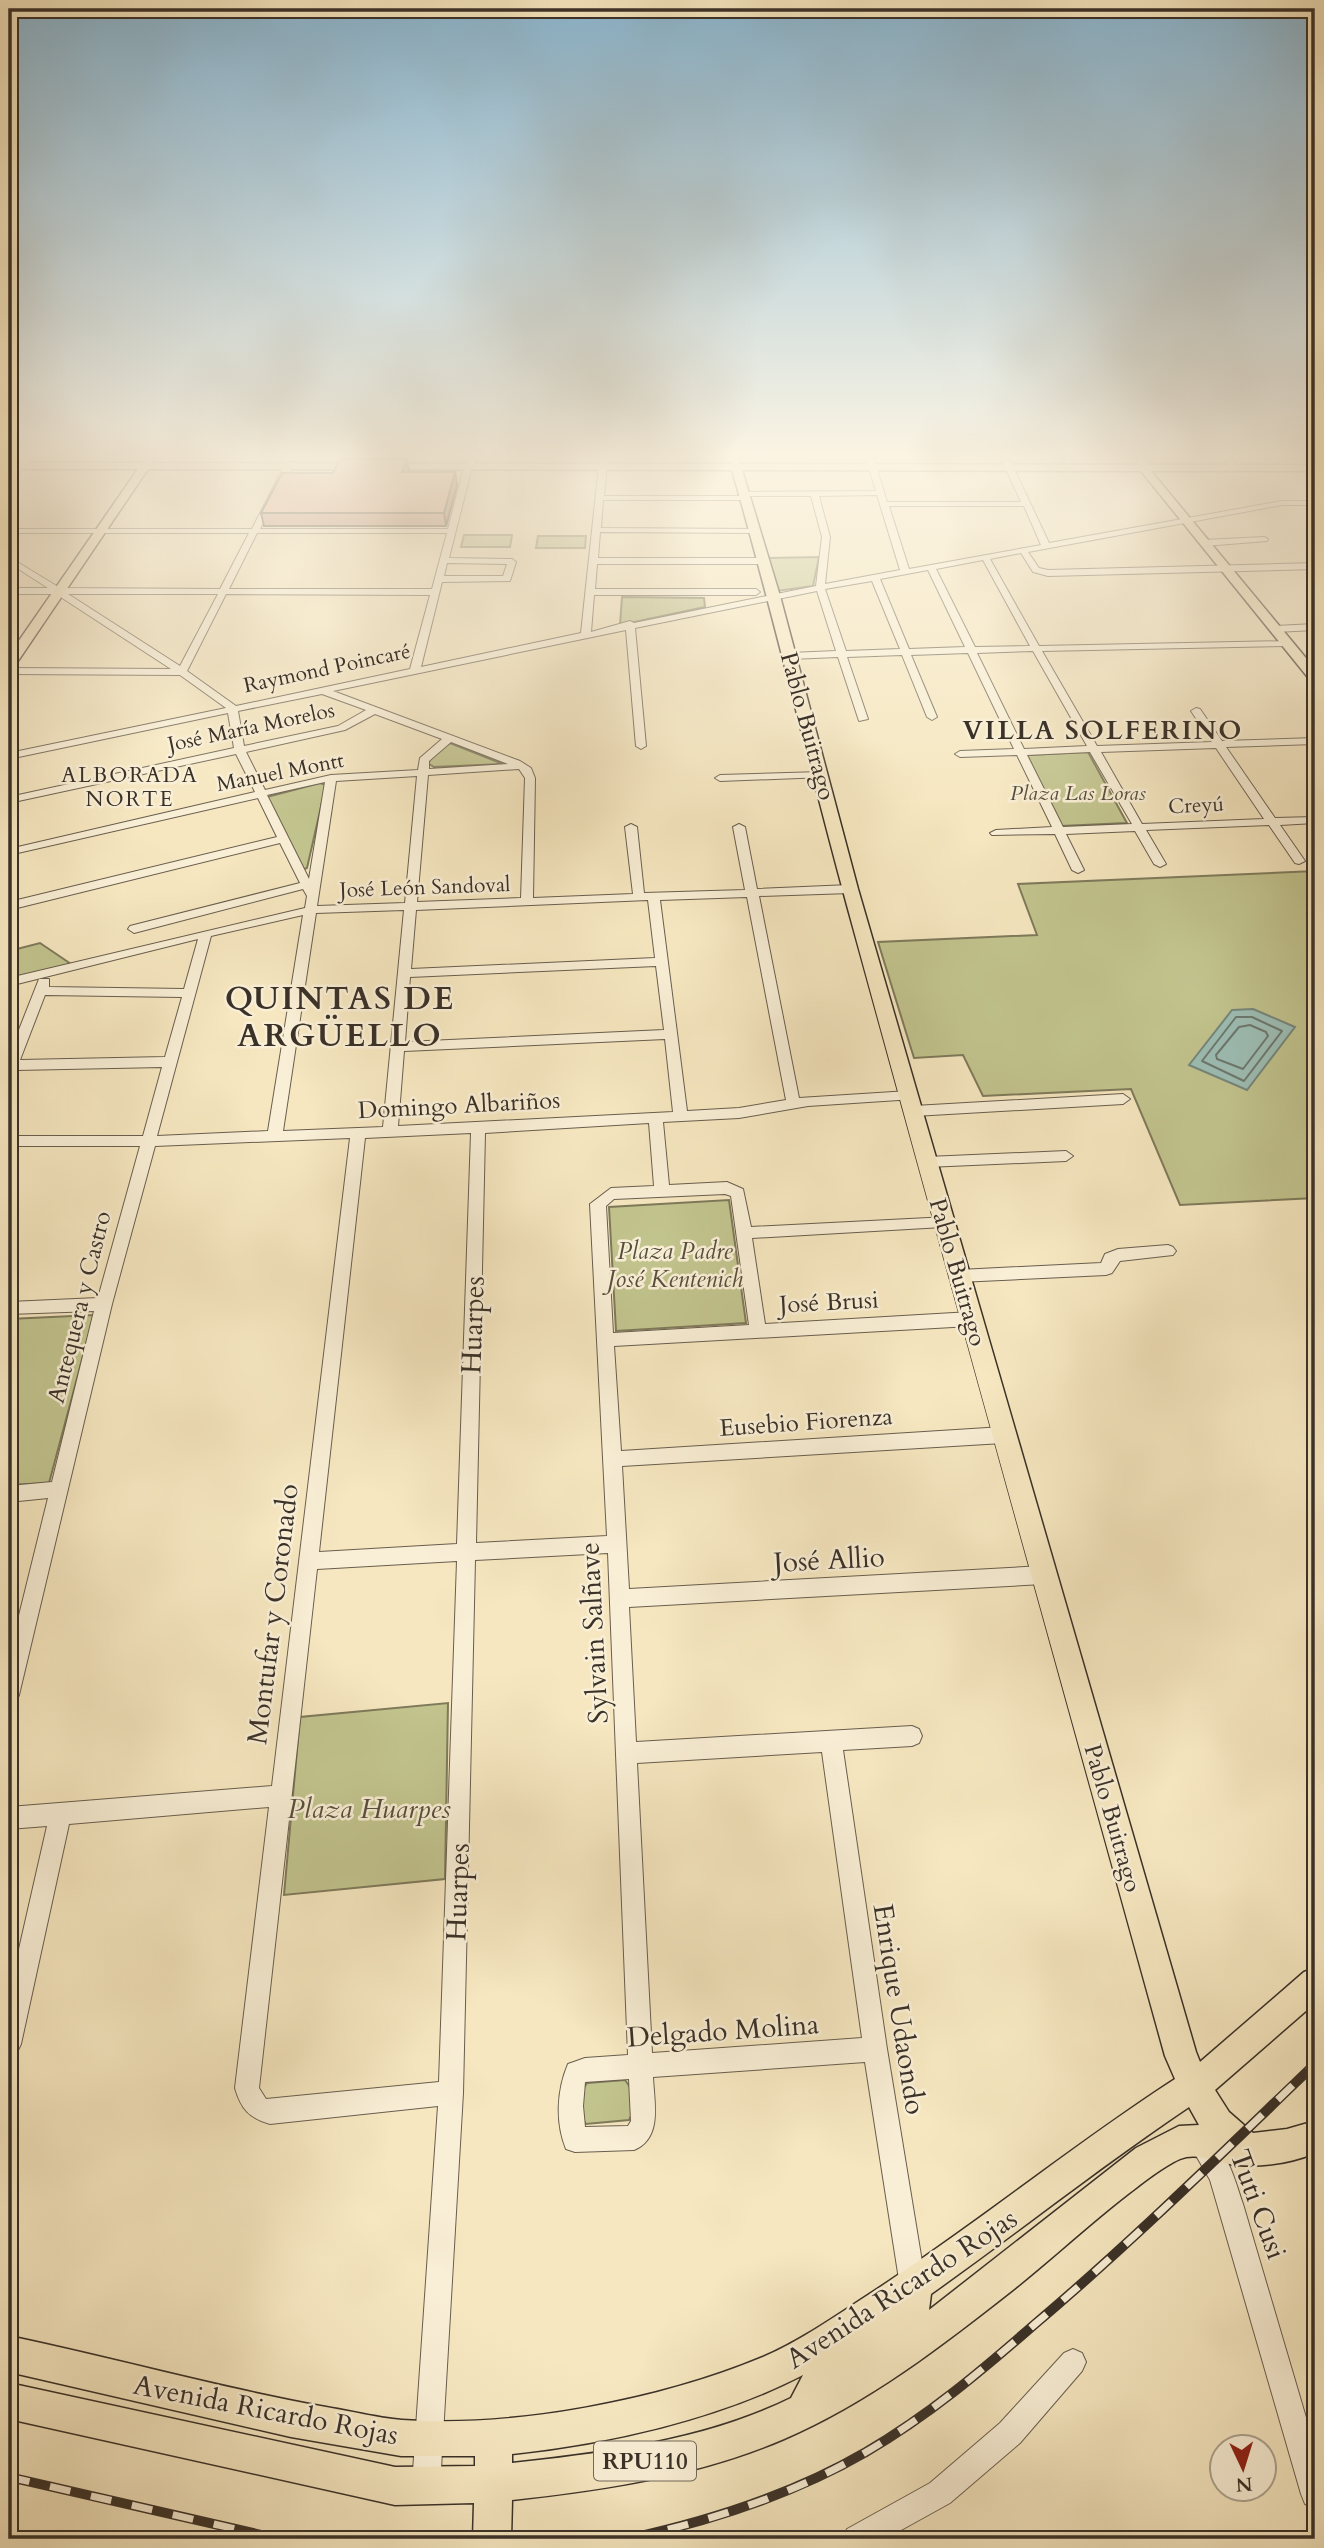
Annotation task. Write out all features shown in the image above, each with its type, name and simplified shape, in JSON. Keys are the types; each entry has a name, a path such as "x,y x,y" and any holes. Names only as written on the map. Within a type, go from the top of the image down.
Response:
{"main road":[{"path":"9,664 70,575"},
{"name":"Pablo Buitrago","path":"767,575 850,889 1181,2056 1187,2090 1240,2144 1253,2149"},
{"path":"1231,575 1315,677"},
{"name":"Avenida Ricardo Rojas","path":"9,2354 331,2427 401,2438 494,2437 626,2416 737,2386 817,2348 913,2286 1222,2066 1315,1983"},
{"path":"1196,2140 1226,2148 1253,2149 1275,2148 1315,2137"},
{"name":"Avenida Ricardo Rojas","path":"9,2400 395,2486 494,2484 589,2472 696,2450 751,2433 804,2410 930,2330 1154,2157 1180,2141 1196,2140"},
{"path":"804,2410 820,2379 900,2328 907,2320 913,2303 913,2286"},
{"path":"492,2539 494,2437"}],"street":[{"path":"34,575 183,671 232,708 239,749 309,889"},
{"path":"183,671 233,575"},
{"path":"415,670 440,575"},
{"path":"439,579 507,579 508,575"},
{"path":"586,634 592,575"},
{"path":"821,575 820,587 863,719"},
{"name":"Raymond Poincaré","path":"9,756 630,624 885,575"},
{"path":"936,575 1078,870"},
{"path":"995,575 1034,648 1160,864"},
{"path":"875,577 932,717"},
{"path":"9,592 435,592"},
{"path":"590,592 774,595"},
{"path":"630,624 641,746"},
{"path":"1275,629 1315,627"},
{"path":"790,656 970,649 1287,643"},
{"path":"9,671 183,671"},
{"path":"321,691 527,770 530,778 527,902"},
{"name":"José María Morelos","path":"9,800 346,727 375,710"},
{"path":"1196,711 1299,861"},
{"path":"390,1131 423,772 427,755 448,739"},
{"path":"960,754 1315,741"},
{"name":"Manuel Montt","path":"9,852 331,778 520,766"},
{"path":"720,778 821,775"},
{"path":"275,1135 311,910 309,889 331,778"},
{"name":"Creyú","path":"996,833 1315,820"},
{"path":"631,827 639,898"},
{"path":"739,827 793,1102"},
{"path":"9,906 282,839"},
{"path":"134,929 309,889"},
{"name":"José León Sandoval","path":"9,982 311,910 850,889"},
{"path":"654,898 681,1117"},
{"name":"Antequera y Castro","path":"9,1695 104,1304 206,933"},
{"path":"406,973 662,962"},
{"path":"45,972 42,991 10,1069 170,1062"},
{"path":"42,991 189,993"},
{"path":"399,1047 670,1034"},
{"name":"Domingo Albariños","path":"9,1141 150,1141 478,1128 681,1117 752,1111 793,1102 1123,1099"},
{"path":"656,1118 662,1191"},
{"name":"Huarpes","path":"426,2487 450,2093 478,1128"},
{"name":"Montufar y Coronado","path":"358,1132 247,2088 251,2103 256,2108 270,2112 450,2093"},
{"path":"927,1162 1066,1156"},
{"path":"603,1198 611,1195 727,1188 738,1194 758,1330"},
{"name":"Sylvain Salñave","path":"576,2072 572,2085 572,2128 575,2140 634,2138 643,2123 617,1544 598,1204 603,1198"},
{"path":"745,1233 943,1221"},
{"path":"958,1276 1105,1269 1111,1258 1118,1255 1168,1251"},
{"path":"9,1308 104,1304"},
{"name":"José Brusi","path":"606,1340 971,1319"},
{"name":"Eusebio Fiorenza","path":"612,1459 1003,1434"},
{"path":"9,1494 60,1489"},
{"path":"308,1561 617,1544"},
{"name":"José Allio","path":"619,1599 1043,1575"},
{"path":"627,1753 912,1736"},
{"name":"Enrique Udaondo","path":"831,1741 875,2049 913,2286"},
{"path":"9,1818 280,1796"},
{"path":"9,2043 60,1815"},
{"name":"Delgado Molina","path":"576,2072 875,2049"},
{"name":"Tuti Cusi","path":"1196,2140 1213,2159 1220,2174 1315,2494"},
{"path":"857,2539 940,2493 1010,2433 1073,2362"}],"green space":[{"path":"773,575 815,575 813,586 777,591"},
{"path":"622,597 704,598 705,607 620,625"},
{"path":"450,743 503,764 434,767 429,764 430,757"},
{"name":"Plaza Las Loras","path":"1088,752 1127,823 1061,826 1027,755"},
{"path":"320,783 326,785 307,868 302,870 267,797"},
{"path":"1315,871 1315,1198 1180,1205 1131,1089 983,1096 963,1055 914,1058 878,942 1037,935 1018,884"},
{"path":"40,943 74,966 9,982 9,951"},
{"name":"Plaza Padre José Kentenich","path":"729,1200 746,1323 616,1331 609,1207"},
{"path":"94,1315 49,1483 9,1485 9,1319"},
{"name":"Plaza Huarpes","path":"448,1703 445,1879 284,1895 300,1717"},
{"path":"625,2080 634,2099 634,2109 629,2120 586,2124 580,2113 579,2103 587,2083"}],"water":[{"path":"1253,1009 1295,1027 1247,1090 1189,1065 1232,1010"}],"railway":[{"path":"627,2539 720,2515 780,2494 866,2452 933,2408 1107,2261 1315,2064"},
{"path":"9,2477 279,2539"}],"district":[{"name":"VILLA SOLFERINO","path":"1103,730"},
{"name":"ALBORADA NORTE","path":"130,787"},
{"name":"QUINTAS DE ARGÜELLO","path":"340,1016"}]}
